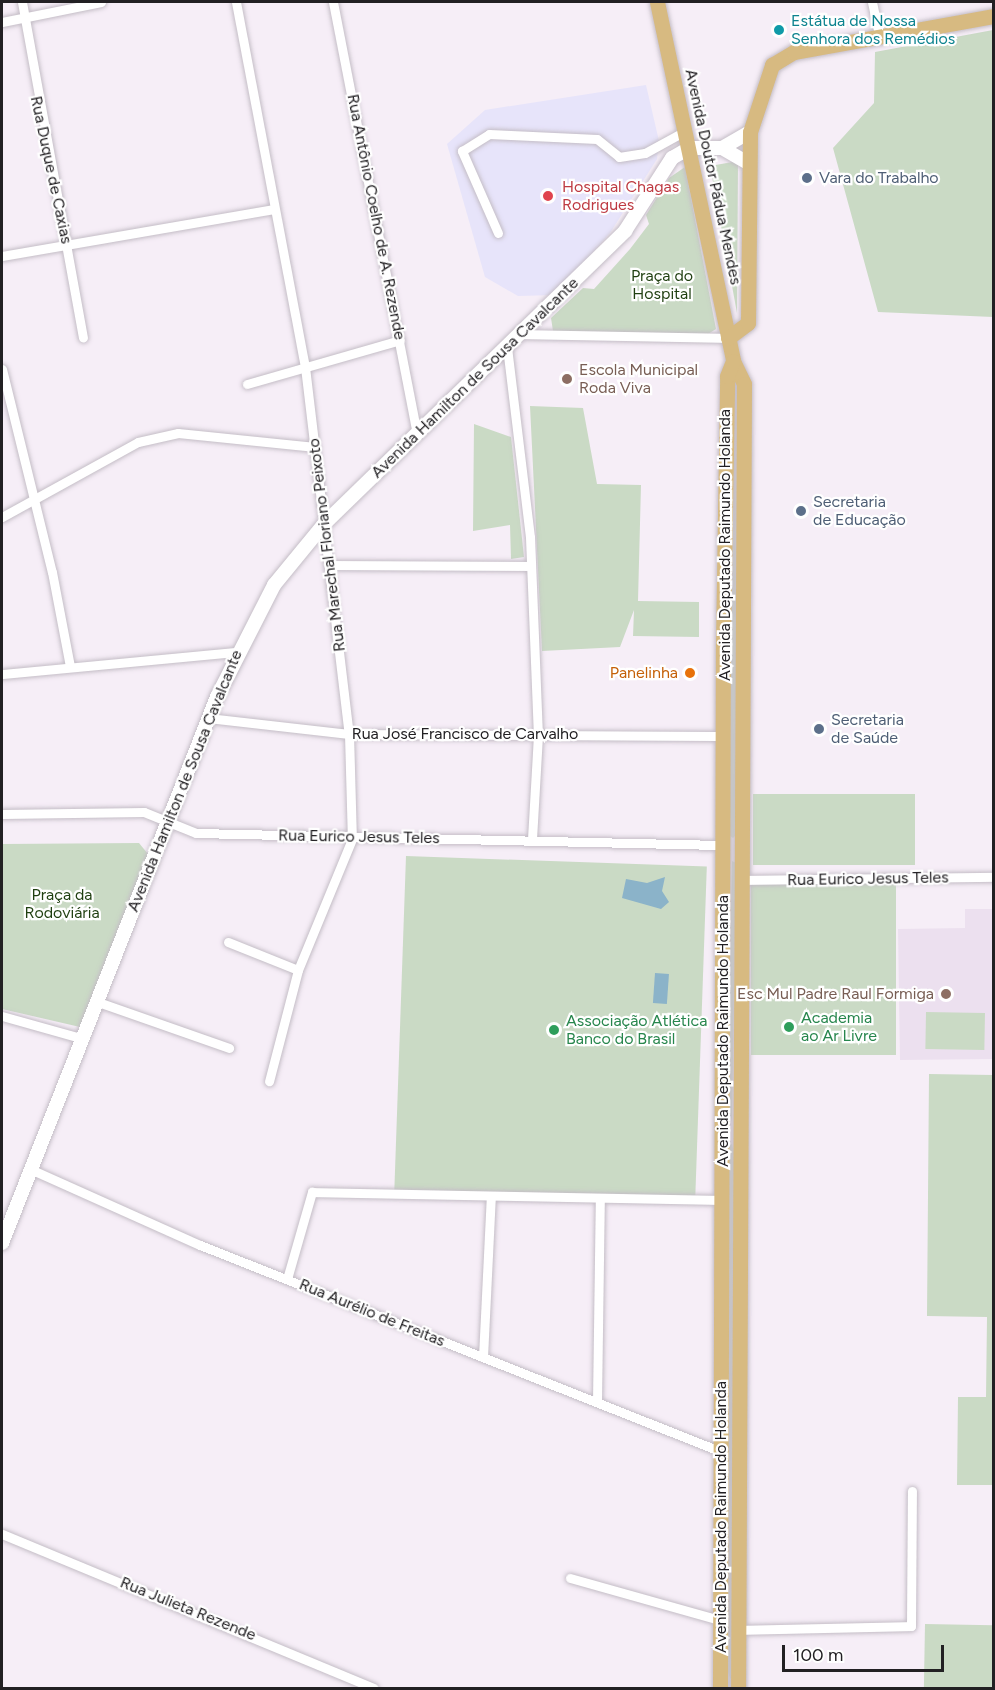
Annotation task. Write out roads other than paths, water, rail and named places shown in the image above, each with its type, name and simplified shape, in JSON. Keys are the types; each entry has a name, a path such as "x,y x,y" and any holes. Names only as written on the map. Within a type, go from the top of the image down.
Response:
{"main road":[{"name":"Avenida Doutor Pádua Mendes","path":"657,2 734,370"},
{"path":"728,338 746,328 749,318 748,163 750,132 762,82 810,51 879,35 993,16"},
{"path":"689,148 722,148 750,132"},
{"name":"Avenida Hamilton de Sousa Cavalcante","path":"2,1243 208,718 236,652 274,585 325,523 625,231 672,158 689,148"},
{"path":"722,148 748,163"},
{"name":"Avenida Deputado Raimundo Holanda","path":"720,1689 717,1450 722,736 734,370"},
{"name":"Avenida Deputado Raimundo Holanda","path":"734,370 742,880 738,1689"},
{"path":"718,1128 740,1131"}],"street":[{"name":"Rua Duque de Caxias","path":"22,2 83,338"},
{"path":"2,22 101,2"},
{"name":"Rua Marechal Floriano Peixoto","path":"236,2 305,367 331,565 349,734 352,839 298,970 269,1081"},
{"name":"Rua Antônio Coelho de A. Rezende","path":"333,2 417,433"},
{"path":"872,2 879,35"},
{"path":"498,233 462,151 489,134 597,140 619,158 645,153 685,131"},
{"path":"2,256 274,209"},
{"path":"521,334 728,338"},
{"path":"247,384 400,340"},
{"path":"507,346 530,566 537,735 532,839"},
{"path":"2,369 70,666"},
{"path":"2,517 138,442 178,433 315,447"},
{"path":"331,565 530,566"},
{"path":"2,674 236,652"},
{"name":"Rua José Francisco de Carvalho","path":"208,718 349,734 722,736"},
{"name":"Rua Eurico Jesus Teles","path":"2,814 144,812 169,820 184,832 352,839 532,839 722,845"},
{"name":"Rua Eurico Jesus Teles","path":"742,880 993,877"},
{"path":"228,942 298,970"},
{"path":"98,1002 229,1048"},
{"path":"2,1016 81,1038"},
{"name":"Rua Aurélio de Freitas","path":"30,1169 287,1279 717,1450"},
{"path":"287,1279 312,1192 718,1200"},
{"path":"483,1357 491,1196"},
{"path":"597,1402 600,1198"},
{"path":"738,1630 911,1626 912,1491"},
{"name":"Rua Julieta Rezende","path":"2,1534 373,1689"},
{"path":"570,1578 719,1620"}],"water":[{"path":"665,877 662,891 669,902 661,909 622,898 626,879 647,883"},
{"path":"655,973 669,974 667,1004 653,1003"}],"place":[{"name":"Estátua de Nossa Senhora dos Remédios","path":"779,30"},
{"name":"Vara do Trabalho","path":"807,178"},
{"name":"Hospital Chagas Rodrigues","path":"548,196"},
{"name":"Escola Municipal Roda Viva","path":"567,379"},
{"name":"Secretaria de Educação","path":"801,511"},
{"name":"Panelinha","path":"690,673"},
{"name":"Secretaria de Saúde","path":"819,729"},
{"name":"Esc Mul Padre Raul Formiga","path":"946,994"},
{"name":"Academia ao Ar Livre","path":"789,1027"},
{"name":"Associação Atlética Banco do Brasil","path":"554,1030"}],"park label":[{"name":"Praça do Hospital","path":"662,285"},
{"name":"Praça da Rodoviária","path":"62,904"}]}
